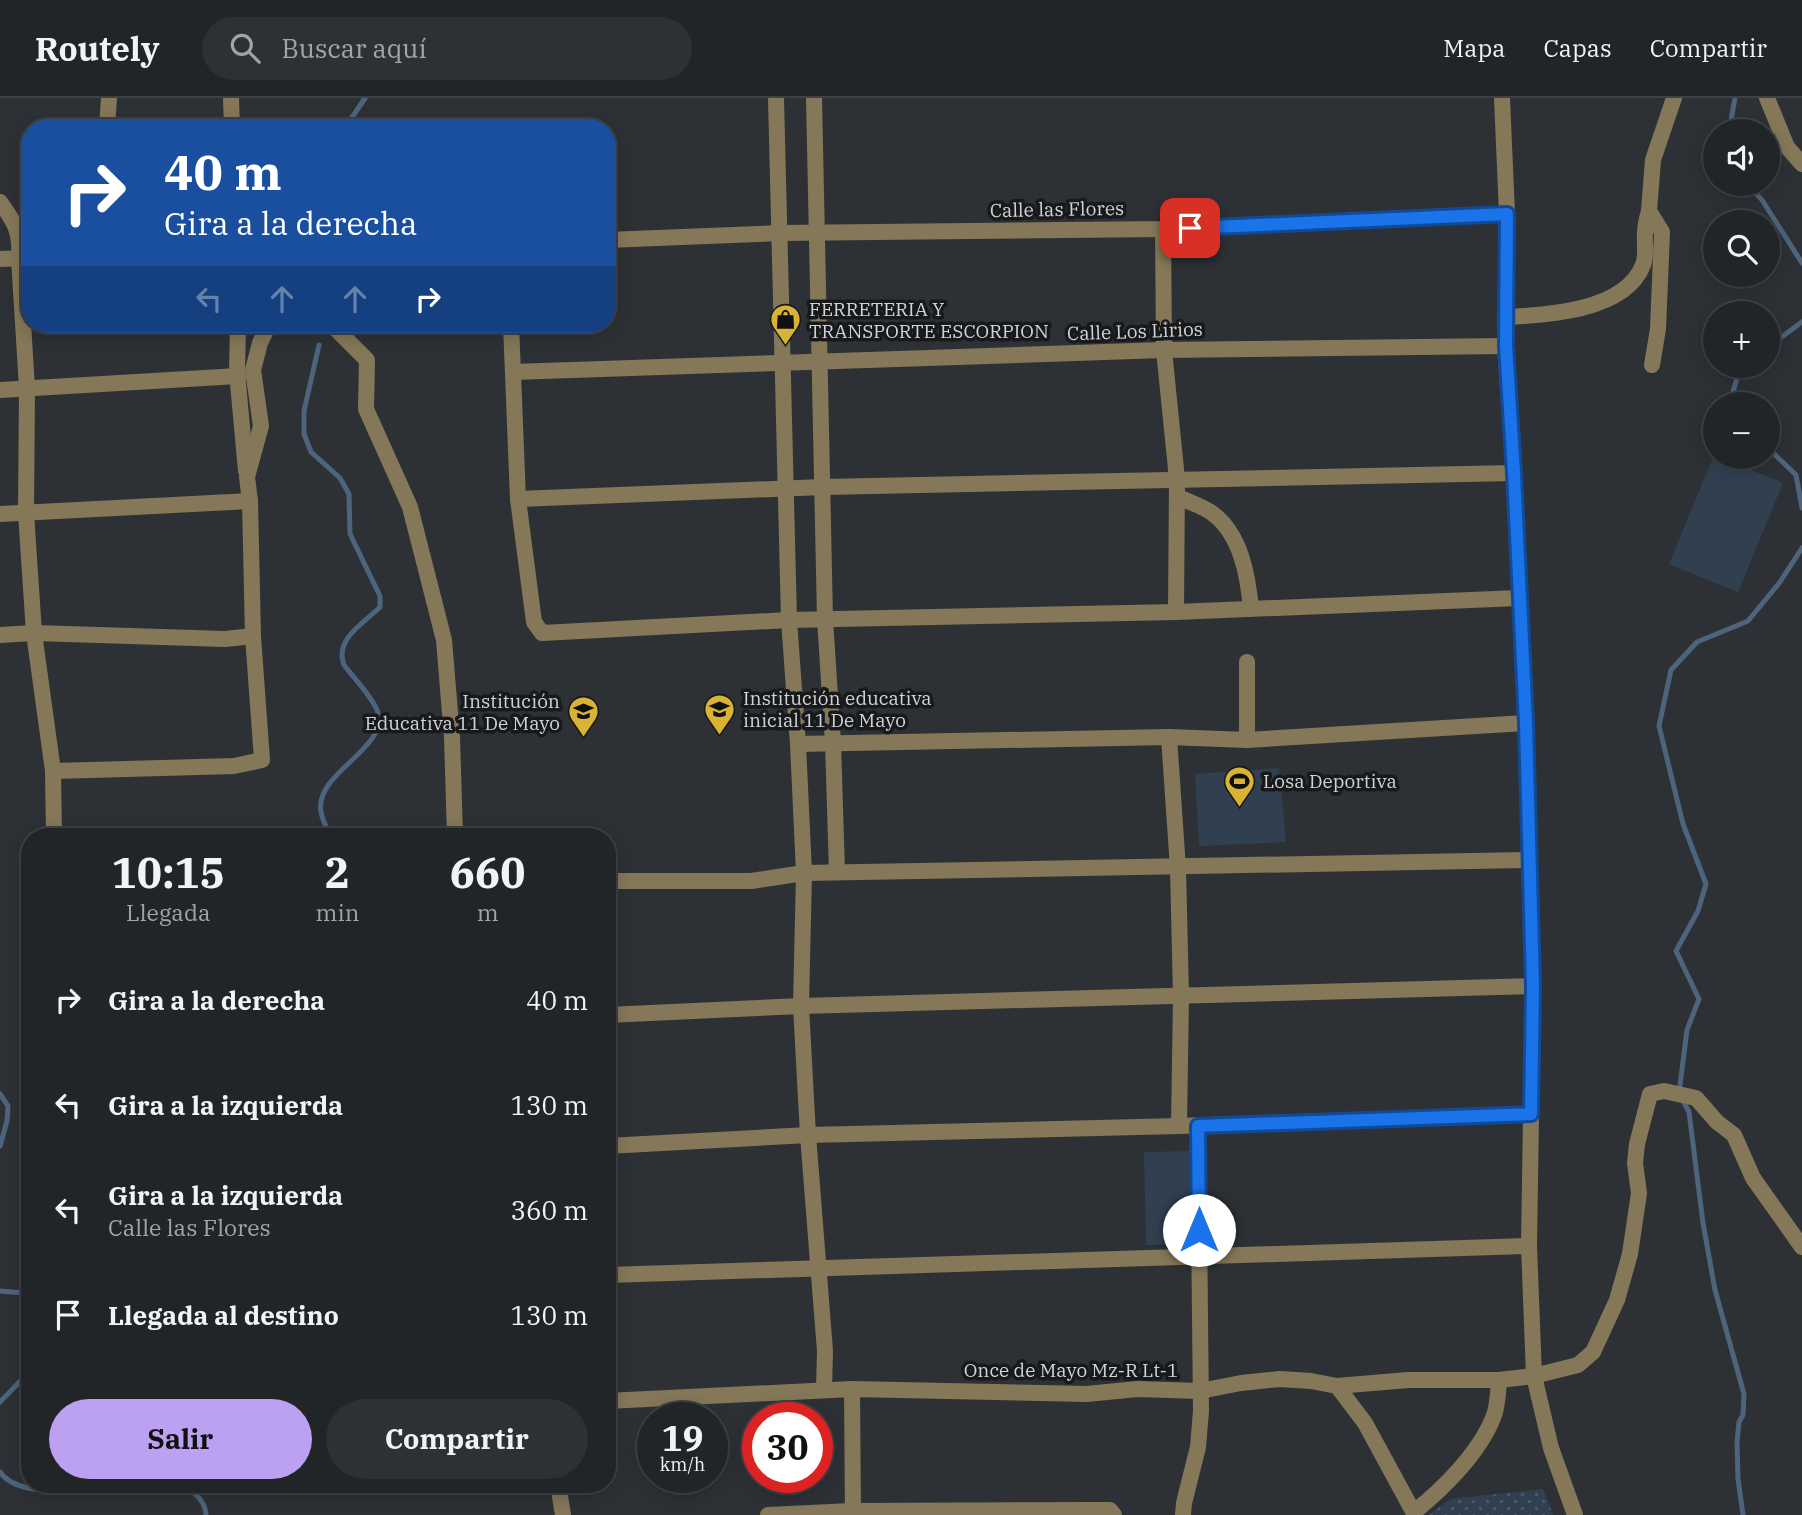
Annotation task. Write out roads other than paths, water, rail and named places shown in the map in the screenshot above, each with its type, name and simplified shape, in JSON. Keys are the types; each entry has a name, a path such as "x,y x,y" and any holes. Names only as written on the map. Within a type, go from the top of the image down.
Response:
{"street":[{"path":"108,119 109,98"},
{"path":"231,98 232,119"},
{"path":"776,98 789,620 804,873 801,1006 825,1351 824,1390"},
{"path":"814,98 825,620 833,743 837,872"},
{"path":"1502,98 1507,214 1506,346 1526,723 1530,860 1533,986 1529,1246 1534,1376 1551,1448 1574,1515"},
{"path":"1506,317 1535,316 1585,307 1614,297 1634,281 1644,263 1653,160 1674,98"},
{"path":"1767,98 1787,147 1802,164"},
{"path":"0,202 15,221 21,247"},
{"path":"1649,211 1662,232 1658,329 1652,365"},
{"name":"Calle las Flores","path":"616,240 780,233 1163,229 1507,214"},
{"path":"1163,229 1164,350 1177,479 1176,612"},
{"path":"0,259 21,258"},
{"path":"26,333 26,513 34,632 53,771 54,828"},
{"path":"53,771 234,766 261,760 253,636 250,501 238,376 238,333"},
{"path":"247,477 261,426 253,370 265,333"},
{"path":"340,333 367,360 366,409 410,507 444,640 452,737 455,828"},
{"path":"511,333 518,499 534,622 542,633 789,620 1176,612 1519,598"},
{"name":"Calle Los Lirios","path":"513,372 1164,350 1506,346"},
{"path":"0,390 238,376"},
{"path":"518,499 823,487 1514,473"},
{"path":"1177,496 1211,512 1229,529 1248,576 1251,609"},
{"path":"0,514 250,501"},
{"path":"0,635 34,632 225,639 253,636"},
{"path":"1247,662 1247,740"},
{"path":"798,744 1169,737 1247,740 1526,723"},
{"path":"1169,737 1178,868 1181,996 1179,1126"},
{"path":"616,881 751,881 804,873 837,872 1530,860"},
{"path":"616,1015 801,1006 1533,986"},
{"name":"Once de Mayo Mz-R Lt-1","path":"616,1401 852,1389 1077,1394 1137,1390 1200,1391 1241,1382 1280,1379 1337,1386 1408,1380 1499,1380 1534,1376 1578,1365 1593,1352 1617,1300 1636,1222 1639,1193 1635,1163 1640,1125 1650,1094 1664,1091 1696,1098 1717,1122 1734,1135 1753,1178 1802,1247"},
{"path":"616,1146 808,1135 1198,1126 1531,1114"},
{"path":"1183,1515 1198,1447 1201,1411 1198,1126"},
{"path":"616,1275 1529,1246"},
{"path":"1337,1386 1365,1423 1415,1514 1446,1485 1482,1438 1494,1417 1499,1380"},
{"path":"852,1389 852,1513"},
{"path":"559,1493 563,1515"},
{"path":"768,1515 1091,1510 1110,1510 1114,1515"}],"waterway":[{"path":"351,119 365,98"},
{"path":"1731,119 1735,98"},
{"path":"1758,196 1802,263"},
{"path":"1780,338 1802,322"},
{"path":"319,345 304,411 304,434 311,452 340,478 349,494 350,534 380,596 380,607 352,632 343,647 342,656 344,665 376,708 378,726 372,739 328,785 322,798 321,812 327,828"},
{"path":"1733,392 1737,378"},
{"path":"1780,460 1796,475 1802,508"},
{"path":"1743,1515 1737,1442 1744,1394 1715,1290 1703,1223 1689,1112 1679,1093 1687,1030 1699,999 1676,951 1698,911 1706,884 1683,824 1659,726 1671,670 1697,642 1748,621 1780,582 1802,548"},
{"path":"0,1094 8,1106 0,1146"},
{"path":"0,1291 21,1293"},
{"path":"0,1402 21,1380"},
{"path":"0,1472 13,1483 21,1486"},
{"path":"193,1493 203,1503 206,1515"}],"place":[{"name":"FERRETERIA Y TRANSPORTE ESCORPION","path":"786,347"},
{"name":"Institución educativa inicial 11 De Mayo","path":"720,736"},
{"name":"Institución Educativa 11 De Mayo","path":"583,739"},
{"name":"Losa Deportiva","path":"1240,808"}]}
